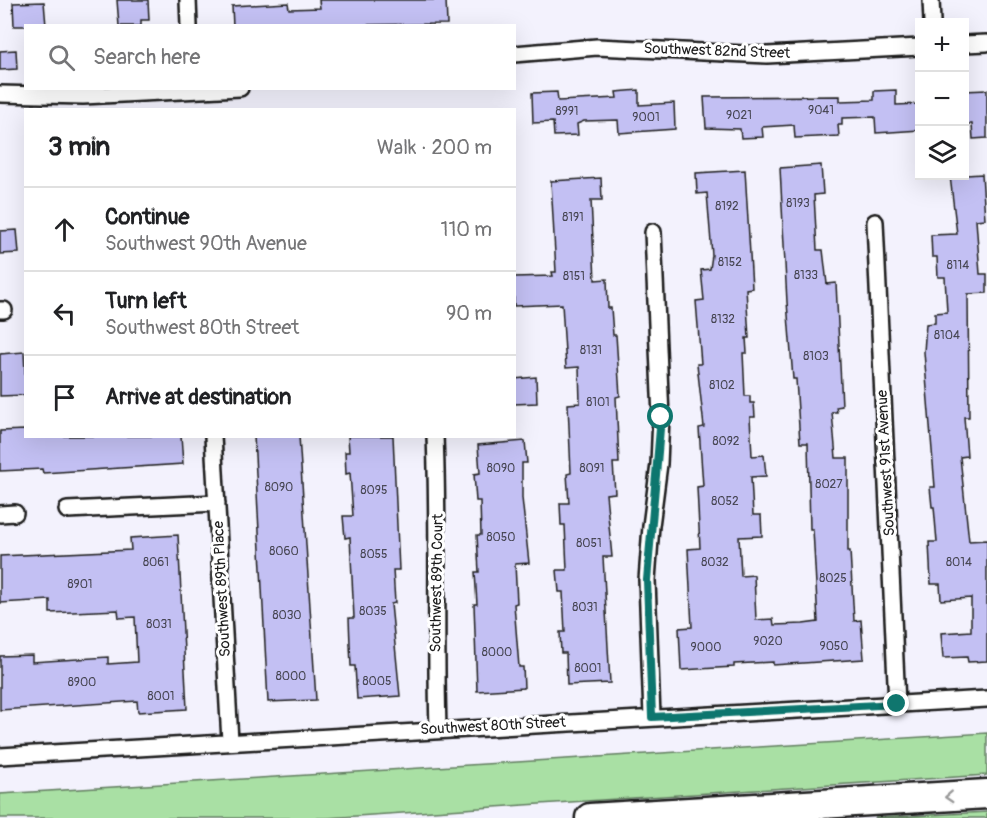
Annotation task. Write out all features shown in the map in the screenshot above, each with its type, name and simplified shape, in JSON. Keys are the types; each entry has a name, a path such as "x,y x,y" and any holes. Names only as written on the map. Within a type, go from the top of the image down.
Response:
{"highway":[{"path":"590,818 987,794"}],"street":[{"path":"188,0 189,24"},
{"path":"931,0 932,18"},
{"path":"969,44 987,43"},
{"name":"Southwest 82nd Street","path":"516,54 597,47 767,55 915,47"},
{"path":"0,94 83,96 192,90"},
{"name":"Southwest 91st Avenue","path":"875,222 897,704"},
{"path":"652,717 647,580 661,417 653,232"},
{"name":"Southwest 89th Place","path":"213,438 230,741"},
{"name":"Southwest 89th Court","path":"435,438 439,520 435,618 438,729"},
{"path":"67,510 217,503"},
{"name":"Southwest 80th Street","path":"0,756 987,699"}],"green space":[{"path":"987,733 987,775 326,818 0,818 0,794"},
{"path":"987,812 987,818 875,818"}],"building":[{"path":"117,0 148,0 149,20 141,20 141,24 119,24"},
{"path":"319,0 446,0 447,24 233,24 232,6 288,3 289,9 320,8"},
{"path":"44,2 46,24 14,26 13,3"},
{"path":"16,50 17,69 0,70 0,51"},
{"path":"639,90 639,105 674,103 675,129 619,133 618,120 584,121 577,124 578,135 554,136 553,122 533,123 532,93 557,92 558,101 617,98 616,92"},
{"path":"896,90 896,105 915,104 915,130 876,133 875,117 842,118 842,125 838,125 839,136 795,138 794,125 762,127 763,137 741,138 740,129 706,128 704,97 840,96 840,101 874,100 874,91"},
{"path":"987,90 987,138 973,139 972,124 969,124 969,91"},
{"path":"821,165 823,194 814,195 817,250 823,250 827,284 836,283 842,406 836,407 837,412 832,412 836,458 848,458 848,551 850,551 854,621 861,620 864,659 773,665 773,662 734,664 734,667 681,670 679,628 692,627 688,549 700,548 697,487 703,486 699,428 704,427 697,364 701,364 696,301 704,300 701,270 710,269 712,255 707,193 697,194 696,173 745,170 752,288 746,289 749,338 746,338 747,353 743,353 745,396 750,396 750,403 754,403 755,417 750,417 752,456 764,455 766,476 751,477 753,515 761,515 762,536 739,537 741,576 754,575 756,620 773,619 774,625 818,622 813,529 810,529 808,443 800,443 796,379 793,379 780,168"},
{"path":"982,174 985,219 976,220 980,274 987,274 987,293 968,294 969,417 964,417 967,456 960,457 969,541 987,540 987,661 968,662 967,657 943,658 941,633 971,631 971,598 941,600 940,584 931,584 929,542 937,542 930,487 935,487 924,352 926,324 935,323 935,313 947,312 945,277 938,277 937,257 932,257 931,235 957,234 950,180 969,180 969,175"},
{"path":"601,178 602,200 591,200 595,280 607,279 608,308 611,308 613,335 616,335 620,396 616,397 619,463 613,463 615,493 606,494 612,557 603,557 610,683 567,685 566,653 561,653 560,632 565,632 563,592 559,592 557,570 567,570 565,525 561,525 560,503 569,503 567,474 571,473 568,404 580,403 579,367 566,368 562,304 516,306 516,277 553,276 552,272 556,272 551,181"},
{"path":"17,230 19,253 0,254 0,231"},
{"path":"24,352 24,395 0,396 0,354"},
{"path":"536,377 537,403 516,404 516,379"},
{"path":"24,430 24,438 181,438 183,464 43,473 42,469 0,471 0,431"},
{"path":"254,438 299,438 316,700 268,702"},
{"path":"348,438 393,438 399,570 393,570 395,603 391,604 400,696 357,699 355,666 351,666 350,644 349,618 354,618 350,537 345,538 343,516 353,516 350,473 346,474 345,452 349,452"},
{"path":"525,441 527,463 522,463 522,498 529,563 515,564 517,603 514,604 519,667 523,667 524,688 477,691 474,604 477,604 475,572 479,572 477,535 481,535 480,501 476,501 474,474 480,473 478,445"},
{"path":"178,535 187,709 138,712 137,701 0,710 0,656 32,655 32,662 108,657 108,664 137,662 135,617 119,618 118,610 50,613 50,600 0,603 0,556 131,550 130,538"}],"route":[{"path":"661,417 659,464 647,580 652,717 897,704"}]}
